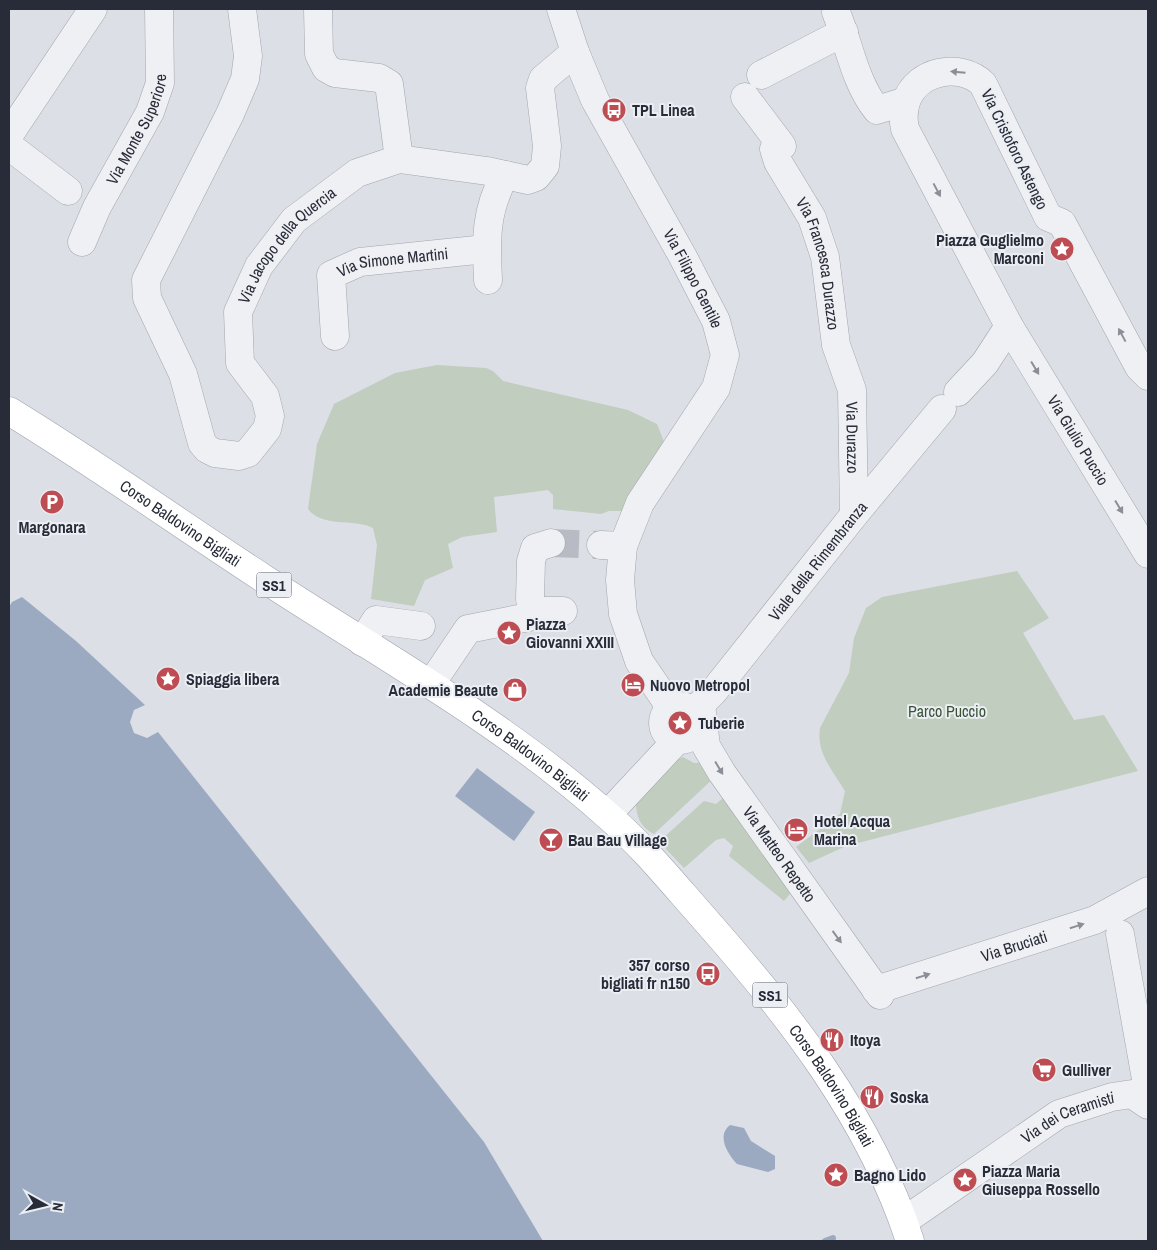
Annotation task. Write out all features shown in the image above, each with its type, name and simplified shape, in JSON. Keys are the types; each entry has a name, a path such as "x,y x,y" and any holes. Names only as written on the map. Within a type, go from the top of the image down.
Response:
{"main road":[{"name":"Corso Baldovino Bigliati","path":"9,411 362,642 431,684 526,751 607,815 650,858 760,982 803,1040 870,1145 907,1231"}],"street":[{"path":"9,135 93,9"},
{"name":"Via Monte Superiore","path":"82,242 97,207 150,112 160,83 159,9"},
{"name":"Via Jacopo della Quercia","path":"242,9 248,56 245,80 230,114 146,280 147,298 183,374 198,434 207,449 226,455 239,456 248,452 267,429 270,416 265,396 240,363 238,312 260,266 294,220 356,172 399,159 528,180 542,172 545,166 547,146 540,88 543,79 575,52"},
{"path":"318,9 319,54 326,68 335,73 379,78 389,84 399,159"},
{"name":"Via Filippo Gentile","path":"561,9 575,52 596,100 683,257 716,321 725,355 716,388 612,546 620,580 622,614 639,661 689,709"},
{"path":"761,75 840,22 863,88 877,110 906,101 903,117 904,129 1009,326"},
{"name":"Via Cristoforo Astengo","path":"906,101 914,88 924,79 937,73 963,72 974,75 983,84 1048,217 1062,223 1139,367 1148,376"},
{"name":"Via Francesca Durazzo","path":"745,97 782,146 774,149 778,162 812,218 825,257 836,345 852,390"},
{"path":"9,146 68,191"},
{"path":"488,280 486,249 489,213 495,194 505,175"},
{"name":"Via Simone Martini","path":"334,336 331,275 360,262 486,249"},
{"name":"Viale della Rimembranza","path":"689,709 985,362 1009,326"},
{"name":"Via Giulio Puccio","path":"1009,326 1148,554"},
{"name":"Via Durazzo","path":"852,390 854,515"},
{"path":"530,599 532,561 535,548 551,543"},
{"path":"431,684 468,629 529,617 539,611 563,611"},
{"path":"362,642 376,620 421,626"},
{"path":"607,815 677,740 668,735 663,726 665,716 689,709"},
{"name":"Via Matteo Repetto","path":"689,709 706,746 722,774 878,993"},
{"name":"Via Bruciati","path":"878,993 1095,920 1148,891"},
{"path":"1120,934 1148,1090"},
{"name":"Via dei Ceramisti","path":"907,1231 992,1159 1059,1114 1112,1097 1132,1094 1148,1105"}],"green space":[{"path":"437,365 486,368 493,371 503,381 628,410 657,424 666,447 626,511 609,511 601,514 553,509 553,495 548,490 494,497 497,532 462,537 448,544 453,568 425,580 414,606 371,599 377,545 373,528 357,523 321,519 308,509 317,444 334,404 395,373"},
{"name":"Parco Puccio","path":"1017,571 1049,618 1023,633 1074,720 1104,715 1138,771 846,846 809,863 796,847 840,814 845,791 823,754 819,737 820,728 849,673 854,638 866,608 882,597"},
{"path":"683,757 694,763 710,762 717,775 654,834 645,828 640,821 636,802 675,761"},
{"path":"729,793 795,888 784,901 729,856 733,846 724,838 716,840 684,868 666,849 662,839 704,801 716,804"}],"water":[{"path":"22,597 76,641 145,705 134,710 130,722 134,733 147,738 158,732 484,1142 543,1241 9,1241 9,607 12,602"},
{"path":"477,768 535,812 514,841 455,796"},
{"path":"730,1125 744,1128 751,1141 775,1156 775,1169 768,1172 737,1164 727,1150 724,1140 726,1129"}],"waterway":[{"path":"825,1241 833,1238"}],"tunnel":[{"path":"551,543 601,545"}],"place":[{"name":"TPL Linea","path":"614,110"},
{"name":"Piazza Guglielmo Marconi","path":"1062,249"},
{"name":"Margonara","path":"52,502"},
{"name":"Piazza Giovanni XXIII","path":"509,633"},
{"name":"Spiaggia libera","path":"168,679"},
{"name":"Nuovo Metropol","path":"633,685"},
{"name":"Academie Beaute","path":"515,690"},
{"name":"Tuberie","path":"680,723"},
{"name":"Hotel Acqua Marina","path":"796,830"},
{"name":"Bau Bau Village","path":"551,840"},
{"name":"357 corso bigliati fr n150","path":"708,974"},
{"name":"Itoya","path":"832,1040"},
{"name":"Gulliver","path":"1044,1070"},
{"name":"Soska","path":"872,1097"},
{"name":"Bagno Lido","path":"836,1175"},
{"name":"Piazza Maria Giuseppa Rossello","path":"965,1180"}]}
